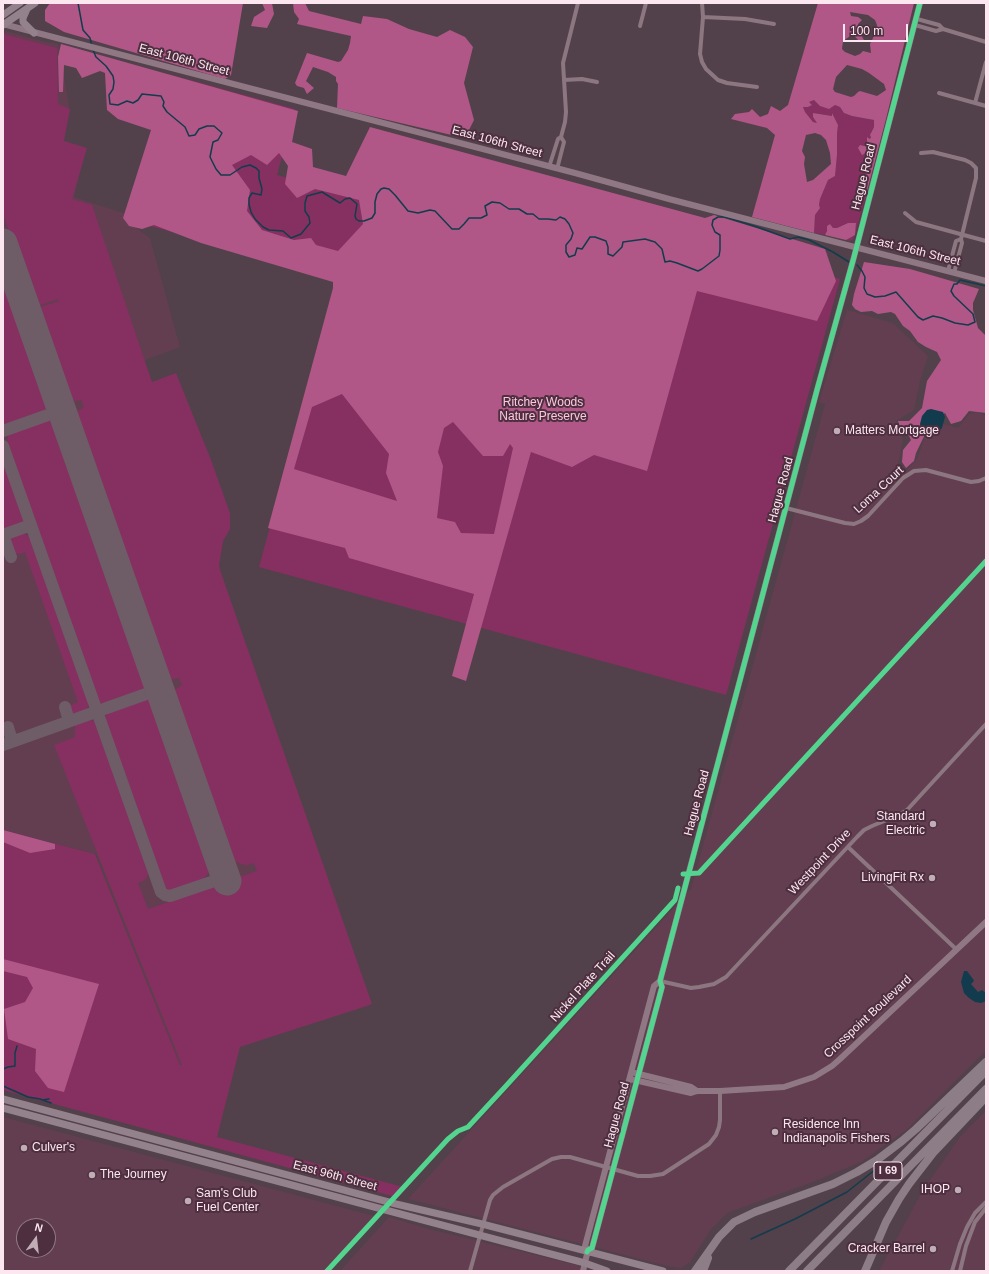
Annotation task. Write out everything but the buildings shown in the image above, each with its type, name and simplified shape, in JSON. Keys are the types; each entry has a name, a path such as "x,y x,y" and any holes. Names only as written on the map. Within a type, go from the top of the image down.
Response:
{"highway":[{"path":"694,1271 719,1237 734,1222 755,1212 833,1184 857,1172 876,1160 911,1133 986,1062"},
{"name":"I 69","path":"789,1271 986,1071"},
{"name":"I 69","path":"807,1271 986,1089"},
{"path":"865,1271 892,1211 909,1184 933,1153 986,1097"},
{"path":"702,1271 708,1259 709,1252"}],"main road":[{"path":"3,15 20,3"},
{"path":"4,24 35,3"},
{"path":"28,8 22,19 34,33"},
{"name":"East 96th Street","path":"3,1099 439,1215 482,1224 663,1271"},
{"name":"East 96th Street","path":"3,1108 585,1263 607,1271"},
{"path":"282,1183 304,1185 328,1191 331,1191 333,1187"},
{"path":"410,1217 413,1213 430,1216 439,1215"}],"street":[{"path":"550,167 558,139 561,137 566,117 564,58 578,3"},
{"path":"640,26 646,3"},
{"path":"702,3 703,18 700,54 706,69 712,76 722,82 758,87"},
{"name":"Hague Road","path":"660,981 654,986 631,1072 585,1246 588,1251 592,1248 662,987 660,981 828,350 857,248 920,3"},
{"path":"703,18 738,18 774,24"},
{"path":"916,22 940,26 943,29 986,42"},
{"name":"East 106th Street","path":"4,24 986,281"},
{"path":"975,103 986,62"},
{"path":"564,80 582,79 597,82"},
{"path":"939,93 986,106"},
{"path":"557,169 564,142 561,137"},
{"path":"921,153 933,152 965,160 976,168 976,178 961,237 962,243 951,272"},
{"path":"905,213 916,222 961,237 986,241"},
{"name":"Loma Court","path":"786,508 854,524 861,522 868,516 903,478 914,471 926,470 971,482 986,478"},
{"name":"Westpoint Drive","path":"660,981 691,988 714,984 726,977 864,830 907,810 986,724"},
{"path":"848,847 957,950"},
{"name":"Crosspoint Boulevard","path":"630,1079 686,1093 697,1091 784,1087 804,1081 823,1072 840,1059 986,922"},
{"name":"Crosspoint Boulevard","path":"631,1072 691,1087 697,1091"},
{"path":"470,1271 488,1206 493,1195 503,1187 552,1159 567,1157 642,1176 659,1175 665,1173 709,1144 716,1135 720,1120 720,1091"},
{"path":"952,1271 958,1249 967,1227 975,1213 986,1202"},
{"path":"960,1271 966,1246 975,1222 986,1208"},
{"path":"583,1271 588,1251"}],"shaded area":[{"path":"6,31 58,44 70,111 62,142 86,149 74,197 126,214 127,221 150,238 180,347 143,361 369,1006 180,1065 96,854 3,830 3,34"},
{"path":"847,310 893,323 928,356 920,381 914,410 896,421 903,439 898,466 906,471 917,459 926,434 937,422 958,428 969,414 977,412 986,416 986,1050 906,1130 861,1162 810,1183 727,1213 711,1229 690,1262 681,1268 667,1266 408,1199 691,889 825,404 819,402"},
{"path":"986,1111 986,1271 879,1271 923,1190 960,1137"},
{"path":"3,1117 374,1216 374,1221 327,1271 3,1271"},
{"path":"389,1217 425,1228 576,1265 590,1271 340,1271"}],"green space":[{"path":"50,3 243,3 231,75 225,79 64,32 45,21 45,10"},
{"path":"262,3 272,3 274,14 267,28 251,26 254,17 265,10"},
{"path":"293,3 305,3 309,11 361,24 363,16 387,19 409,29 437,37 450,30 465,37 473,47 464,83 474,120 466,136 460,137 337,108 338,84 336,77 328,72 313,67 306,81 314,88 307,94 304,88 297,86 295,83 307,53 338,62 341,61 348,50 351,36 297,24 299,19 294,12"},
{"path":"818,3 914,3 865,199 864,188 868,165 865,160 867,156 866,153 862,155 858,148 860,145 864,146 867,144 867,137 870,139 870,135 874,127 874,120 844,113 840,107 835,105 829,109 820,106 814,100 809,102 812,105 803,107 813,122 817,123 813,117 813,113 832,116 832,113 838,125 835,176 828,180 820,199 820,208 815,215 814,233 752,217 775,135 767,128 731,119 735,114 749,112 752,109 760,117 768,114 771,106 780,111 788,105","holes":["850,12 868,15 875,20 877,25 876,32 870,44 871,53 863,51 855,56 845,52 842,49 843,41 853,34 858,40 864,40 857,32 858,24 862,20 858,17 851,16","847,65 862,69 869,73 884,84 886,90 877,96 860,91 851,97 835,92 833,89 836,77","815,133 821,135 826,140 830,153 831,164 813,180 807,182 804,164 805,157 802,151 806,135"]},
{"path":"4,34 57,48 58,104 70,109 64,141 87,148 72,199 92,205 152,382 176,373 211,460 230,513 230,529 223,541 219,566 221,573 372,1004 240,1047 217,1137 403,1187 392,1196 3,1090 3,830 95,854 180,1065 182,1065 54,745 75,737 75,724 87,719 94,721 97,724 149,870 147,877 138,883 148,909 257,871 254,863 247,865 241,864 230,857 173,696 175,690 182,685 179,678 171,679 166,675 75,418 76,412 84,407 81,400 75,401 67,396 37,310 37,308 59,301 58,299 37,306 35,305 3,214"},
{"path":"61,44 298,111 292,142 312,149 313,167 346,176 370,127 705,218 714,215 825,249 836,281 817,321 697,291 647,471 594,455 572,467 531,452 466,681 452,676 474,594 349,558 345,548 268,528 333,288 333,282 201,243 154,225 142,229 129,226 123,218 151,130 118,119 107,110 105,73 100,71 82,78 76,68 64,65 63,92 59,92 58,57","holes":["279,153 288,166 285,184 297,198 315,189 359,200 363,224 338,251 316,245 311,238 294,240 262,230 247,211 250,190 232,165 251,155 267,165","342,394 389,454 386,473 397,501 294,469 312,407","453,422 483,456 503,456 510,444 513,448 494,534 461,533 455,522 437,518 443,466 438,452 444,428"]},
{"name":"Ritchey Woods Nature Preserve","path":"168,74 295,109 277,175 354,196 373,128 828,253 822,274 840,279 726,695 259,567 338,277 128,220"},
{"path":"814,100 820,106 835,105 840,107 844,113 874,120 874,127 871,132 871,137 870,139 868,137 867,144 864,146 868,165 864,188 865,199 855,234 853,239 850,241 846,240 855,232 856,224 848,223 837,228 833,228 830,224 827,226 825,235 814,233 815,215 820,208 820,199 828,180 835,176 838,125 832,113 832,116 813,113 817,123 813,122 803,107 812,105 809,102"},
{"path":"848,223 856,223 855,235 846,240 825,235 827,226 830,224 833,228 837,228"},
{"path":"864,262 910,269 979,289 973,303 973,310 978,328 986,336 986,413 969,411 961,421 951,424 945,413 931,422 916,453 914,461 906,468 902,462 903,450 911,440 909,436 902,434 898,421 909,421 922,408 927,381 941,360 937,352 918,342 910,331 903,326 895,314 891,312 878,314 872,311 861,312 855,309 852,305 854,294"},
{"path":"3,273 48,402 47,409 43,413 8,425 3,424"},
{"path":"47,420 51,421 57,426 147,683 145,690 107,704 102,704 97,700 7,443 8,436 11,432"},
{"path":"3,457 24,518 21,525 3,531"},
{"path":"22,533 31,538 89,701 87,709 76,715 71,714 69,709 71,705 78,702 25,552 19,554 15,553 10,542 12,537"},
{"path":"143,699 150,700 154,703 210,862 209,872 202,881 172,891 168,890 162,884 105,721 105,717 109,712"},
{"path":"3,830 55,844 55,849 30,853 3,842"},
{"path":"3,959 99,984 64,1092 48,1088 35,1071 36,1049 8,1039 4,1009 25,1002 33,988 27,977 3,971"}],"water":[{"path":"931,409 943,412 945,417 942,428 937,433 927,433 921,431 920,424 922,416 927,410"},
{"path":"964,971 967,971 973,979 974,981 971,984 978,992 982,990 986,993 986,1001 981,1003 975,1002 964,993 961,982"}],"waterway":[{"path":"78,3 83,30 90,38 92,46"},
{"path":"93,50 96,57 106,66 113,76 113,89 109,95 110,104 118,105 127,101 133,103 138,100 142,94 161,96 164,102 163,106 167,112 185,127 189,136 195,135 199,129 207,126 214,126 222,133 218,140 213,142 210,157 216,169 221,175 230,175 242,167 250,165 256,168 259,171 262,189 261,195 252,193 249,198 251,212 255,219 263,227 269,230 283,231 291,238 301,234 310,223 309,217 305,211 307,196 322,192 340,203 345,199 350,198 357,204 356,219 359,221 364,221 372,218 375,213 377,194 384,188 389,189 408,211 418,213 430,210 435,211 452,229 459,229 469,218 481,218 487,215 485,206 492,202 500,203 509,209 519,209 527,214 533,214 539,219 556,220 560,217 565,219 573,233 571,239 566,245 566,252 569,257 575,255 577,248 582,249 590,237 595,237 606,241 608,254 613,256 622,247 623,242 645,239 655,242 662,249 665,262 670,261 698,271 719,256 720,235 715,232 712,225 713,220 718,217 725,217 790,239 798,237 809,240 849,262"},
{"path":"857,265 865,277 864,288 867,294 875,297 885,296 896,292 918,317 923,320 933,316 955,323 968,325 975,322 973,314 954,296 951,291 954,284 957,284 960,280 986,286"},
{"path":"3,1069 15,1066 15,1053 17,1046"},
{"path":"3,1086 28,1097 51,1103"},
{"path":"42,1100 49,1099"},
{"path":"751,1239 795,1219 847,1192 876,1169"}],"taxiway":[{"path":"3,431 62,410"},
{"path":"3,446 161,892 170,896 226,877"},
{"path":"3,535 31,525"},
{"path":"3,535 11,557"},
{"path":"3,745 160,689"},
{"path":"65,707 69,721"},
{"path":"8,727 12,741"}],"runway":[{"path":"3,243 227,881"}],"cycle path":[{"path":"587,1252 592,1248 662,987 660,981 817,390 854,257 920,3"},
{"path":"683,874 699,873 986,561"},
{"name":"Nickel Plate Trail","path":"327,1271 448,1139 458,1131 468,1127 505,1087 675,900 678,888"}],"place":[{"name":"Matters Mortgage","path":"837,431"},
{"name":"Standard Electric","path":"933,824"},
{"name":"LivingFit Rx","path":"932,878"},
{"name":"Residence Inn Indianapolis Fishers","path":"775,1132"},
{"name":"Culver's","path":"24,1148"},
{"name":"The Journey","path":"92,1175"},
{"name":"IHOP","path":"958,1190"},
{"name":"Sam's Club Fuel Center","path":"188,1201"},
{"name":"Cracker Barrel","path":"933,1249"}]}
